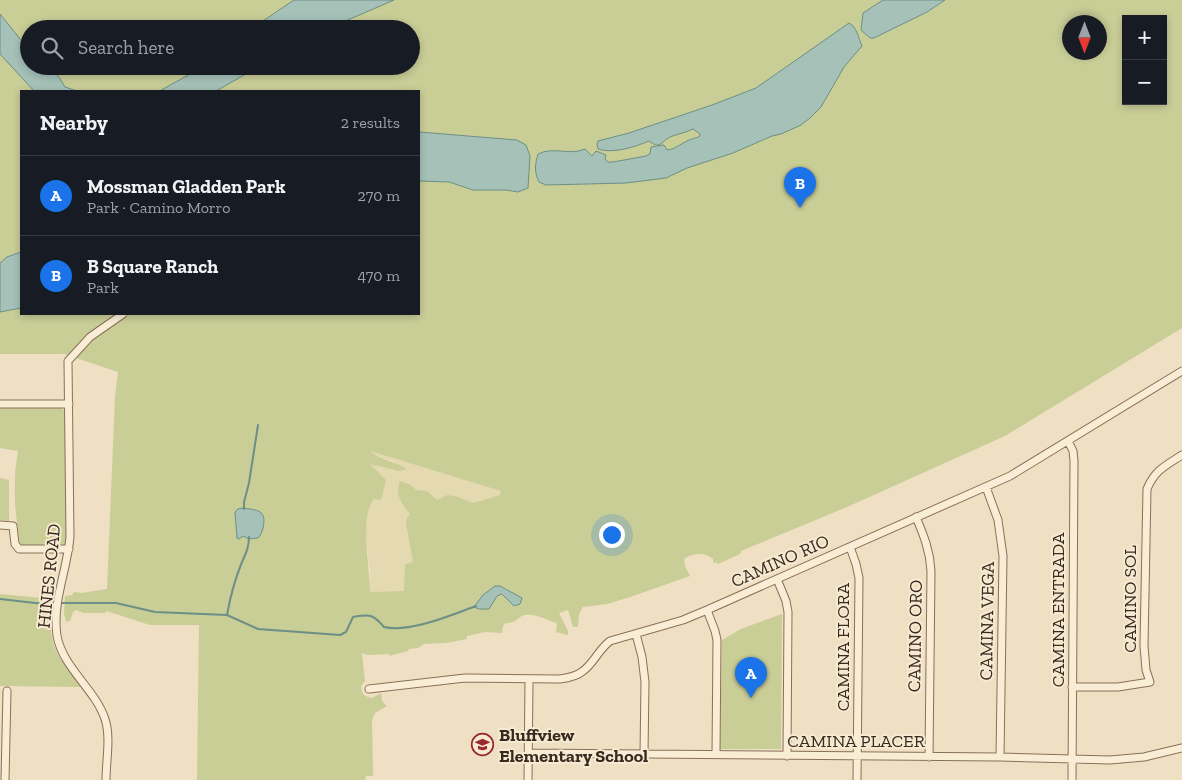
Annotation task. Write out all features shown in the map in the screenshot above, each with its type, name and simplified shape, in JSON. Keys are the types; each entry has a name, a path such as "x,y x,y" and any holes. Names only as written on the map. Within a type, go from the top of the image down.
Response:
{"street":[{"name":"HINES ROAD","path":"106,780 107,736 105,719 97,703 66,659 58,638 56,610 69,549 68,361 90,337 123,315"},
{"name":"CAMINO RIO","path":"369,689 464,678 560,680 571,677 582,672 610,640 683,620 1020,471 1182,371"},
{"path":"0,404 69,404"},
{"name":"CAMINA ENTRADA","path":"1068,442 1073,451 1074,462 1072,780"},
{"name":"CAMINO SOL","path":"1072,687 1118,687 1150,682 1146,670 1144,646 1147,489 1158,470 1182,455"},
{"name":"CAMINA VEGA","path":"986,487 998,520 1003,556 1000,757"},
{"name":"CAMINO ORO","path":"916,518 927,541 931,571 929,757"},
{"path":"0,525 13,526 15,544 19,550 69,549"},
{"name":"CAMINA FLORA","path":"850,547 859,578 857,780"},
{"path":"777,579 786,601 788,625 787,756"},
{"path":"707,610 715,630 717,650 716,754"},
{"path":"636,634 642,657 645,682 644,754"},
{"path":"528,780 529,680"},
{"path":"5,780 7,691"},
{"name":"CAMINA PLACER","path":"528,753 1000,757 1110,760 1144,757 1182,748"}],"shaded area":[{"path":"368,450 501,491 500,495 473,503 456,496 447,495 437,500 427,491 416,490 411,485 402,504 410,514 413,563 405,564 404,591 370,592 370,571 365,525 370,504 374,499 378,473 369,463 399,471 395,462 375,455"}],"green space":[{"path":"0,0 1182,0 1182,328 1005,436 847,507 741,551 740,554 718,564 716,562 713,563 713,559 703,554 688,557 684,559 690,576 607,604 583,607 579,614 578,627 573,627 568,610 559,613 568,631 568,635 556,632 557,623 529,615 506,623 503,626 502,633 485,632 467,636 467,639 446,643 424,644 418,648 389,656 389,654 367,655 362,653 365,681 361,689 365,696 372,698 381,693 382,701 387,706 375,713 372,720 373,776 366,776 365,780 197,780 199,625 150,625 106,611 105,613 84,613 76,610 73,612 70,621 66,622 64,613 65,596 72,595 74,592 82,593 107,589 115,397 118,372 64,354 0,354","holes":["370,451 501,491 500,495 473,503 456,496 447,495 437,500 427,491 416,490 411,485 400,481 398,491 400,499 410,514 406,523 413,562 405,564 404,591 370,592 366,543 367,517 374,499 381,500 386,480 370,464 399,471 407,469","496,586 509,590 497,596 489,609 477,604"]},
{"path":"61,407 65,411 67,545 20,545 15,498 18,451 0,448 0,408"},
{"path":"0,478 9,480 9,521 0,520"},
{"path":"56,590 51,625 53,642 60,658 81,687 0,686 0,594 52,599"},
{"path":"782,614 781,749 720,749 722,640 741,629"}],"water":[{"path":"294,0 394,0 348,20 264,20"},
{"path":"883,0 945,0 927,12 874,38 870,38 861,30 863,13"},
{"path":"0,14 20,39 20,75 57,75 65,87 74,90 33,90 0,54"},
{"path":"849,23 856,30 862,46 844,67 821,107 801,125 733,153 687,168 666,178 626,183 546,185 539,182 536,161 538,154 544,152 573,152 585,149 592,156 596,151 606,155 605,159 608,162 613,162 646,156 650,154 651,147 664,145 667,150 699,137 700,134 693,129 670,137 658,145 649,141 610,151 598,149 597,145 598,141 629,133 756,88"},
{"path":"188,75 244,75 218,90 162,90"},
{"path":"420,132 517,140 526,145 530,156 528,188 518,192 473,190 449,182 420,181"},
{"path":"20,252 20,308 0,312 0,263 7,257"},
{"path":"242,508 257,510 262,514 264,518 263,528 258,538 249,539 243,536 239,539 237,538 235,512"},
{"path":"495,586 500,586 522,598 520,604 514,606 502,594 497,596 489,609 474,607 483,595"}],"waterway":[{"path":"244,509 258,425"},
{"path":"227,615 239,568 248,547 249,537"},
{"path":"0,599 44,604 55,603"},
{"path":"60,603 116,603 155,612 227,615 258,629 340,635 346,632 353,617 371,616 384,627 406,628 443,618 476,606"}],"place":[{"name":"B Square Ranch","path":"800,208"},
{"name":"Mossman Gladden Park","path":"751,698"},
{"name":"Bluffview Elementary School","path":"483,745"}]}
